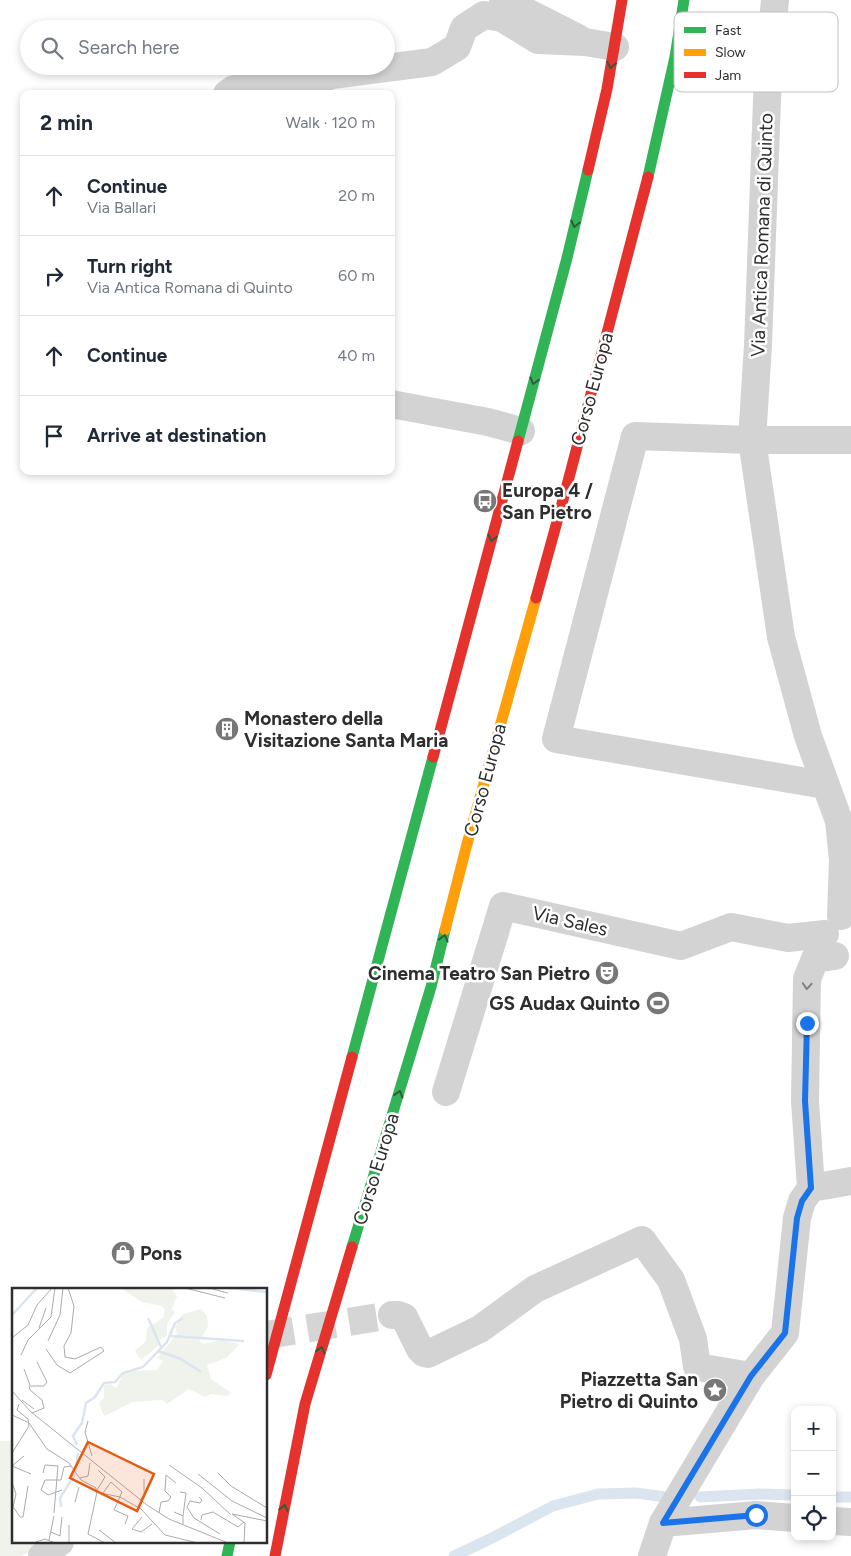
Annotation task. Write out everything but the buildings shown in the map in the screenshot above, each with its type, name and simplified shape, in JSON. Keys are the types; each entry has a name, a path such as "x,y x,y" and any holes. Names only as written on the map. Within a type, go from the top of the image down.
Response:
{"main road":[{"path":"268,1368 567,258 607,89 622,0"},
{"name":"Corso Europa","path":"275,1556 305,1404 431,987 647,184 674,62"}],"street":[{"path":"503,0 585,42"},
{"path":"395,67 432,62 457,48 464,28 484,15 502,18 538,40 585,42 615,47"},
{"path":"233,90 300,88 332,75"},
{"name":"Via Antica Romana di Quinto","path":"767,92 758,345 752,440 781,637 808,736 838,821 843,860 841,936"},
{"path":"395,405 488,422 521,431"},
{"path":"826,785 556,739 635,436 752,440 851,440"},
{"name":"Via Sales","path":"446,1092 503,906 682,946 732,927 788,938 841,936"},
{"path":"652,1556 663,1523 751,1376 785,1333 797,1218 802,1201 811,1188 805,1101 807,979 815,959 841,936"},
{"path":"811,1188 851,1181"},
{"path":"392,1315 404,1318 420,1349 428,1354 480,1329 536,1289 642,1240 671,1280 693,1339 697,1367 751,1376"},
{"path":"663,1523 756,1515 791,1518"},
{"path":"836,1520 851,1522"},
{"path":"42,1556 57,1544"}],"shaded area":[{"path":"0,1441 12,1441 12,1544 45,1545 21,1556 0,1556"}],"waterway":[{"path":"454,1556 553,1506 598,1494 636,1493 673,1498"},
{"path":"700,1497 760,1494 791,1495"},
{"path":"836,1497 851,1497"}],"tunnel":[{"path":"268,1335 392,1315"}],"traffic: fast":[{"path":"682,12 684,0"},
{"path":"648,177 674,61"},
{"path":"518,441 567,258 588,170"},
{"path":"352,1057 433,757"},
{"path":"352,1247 431,987 445,930"},
{"path":"227,1556 230,1544"}],"traffic: slow":[{"path":"445,930 467,844 536,598"}],"traffic: jam":[{"path":"588,170 607,89 622,0"},
{"path":"536,598 648,177"},
{"path":"433,757 518,441"},
{"path":"268,1368 352,1057"},
{"path":"275,1556 305,1404 352,1247"}],"place":[{"name":"Europa 4 / San Pietro","path":"485,501"},
{"name":"Monastero della Visitazione Santa Maria","path":"227,729"},
{"name":"Cinema Teatro San Pietro","path":"607,973"},
{"name":"GS Audax Quinto","path":"658,1003"},
{"name":"Pons","path":"123,1253"},
{"name":"Piazzetta San Pietro di Quinto","path":"715,1390"}],"route":[{"path":"756,1515 663,1523 751,1376 785,1333 797,1218 802,1201 811,1188 805,1101 807,1023"}]}
